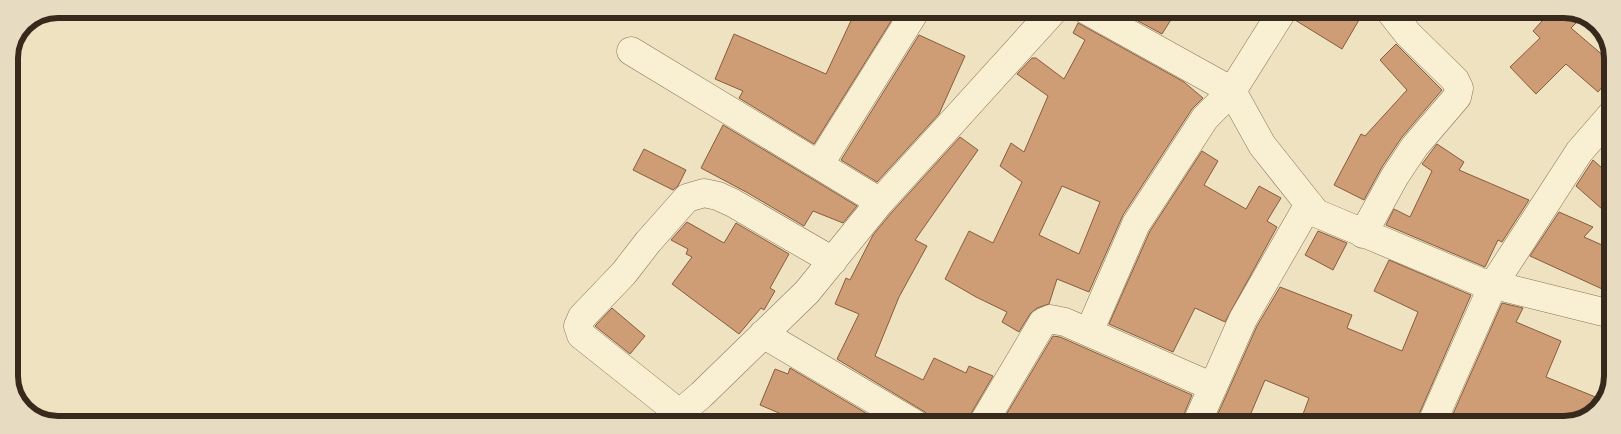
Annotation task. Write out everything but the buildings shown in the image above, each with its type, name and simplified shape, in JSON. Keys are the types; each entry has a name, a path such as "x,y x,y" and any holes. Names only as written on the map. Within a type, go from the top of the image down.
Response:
{"street":[{"path":"819,164 912,17"},
{"path":"676,416 701,395 807,292 880,202 1048,17"},
{"path":"1099,17 1232,91 1262,145 1316,213 1478,281 1604,312"},
{"path":"1088,332 1136,224 1205,118 1232,91 1279,17"},
{"path":"1364,234 1395,176 1415,146 1457,97 1459,88 1455,80 1408,34 1395,17"},
{"path":"631,51 880,202"},
{"path":"1435,416 1493,285 1579,152 1603,124"},
{"path":"670,416 581,335 578,326 582,317 624,273 648,242 687,198 704,193 718,196 833,261"},
{"path":"1200,416 1243,319 1309,204"},
{"path":"987,416 1043,322 1050,319 1065,322 1213,387"},
{"path":"763,334 902,416"}]}
